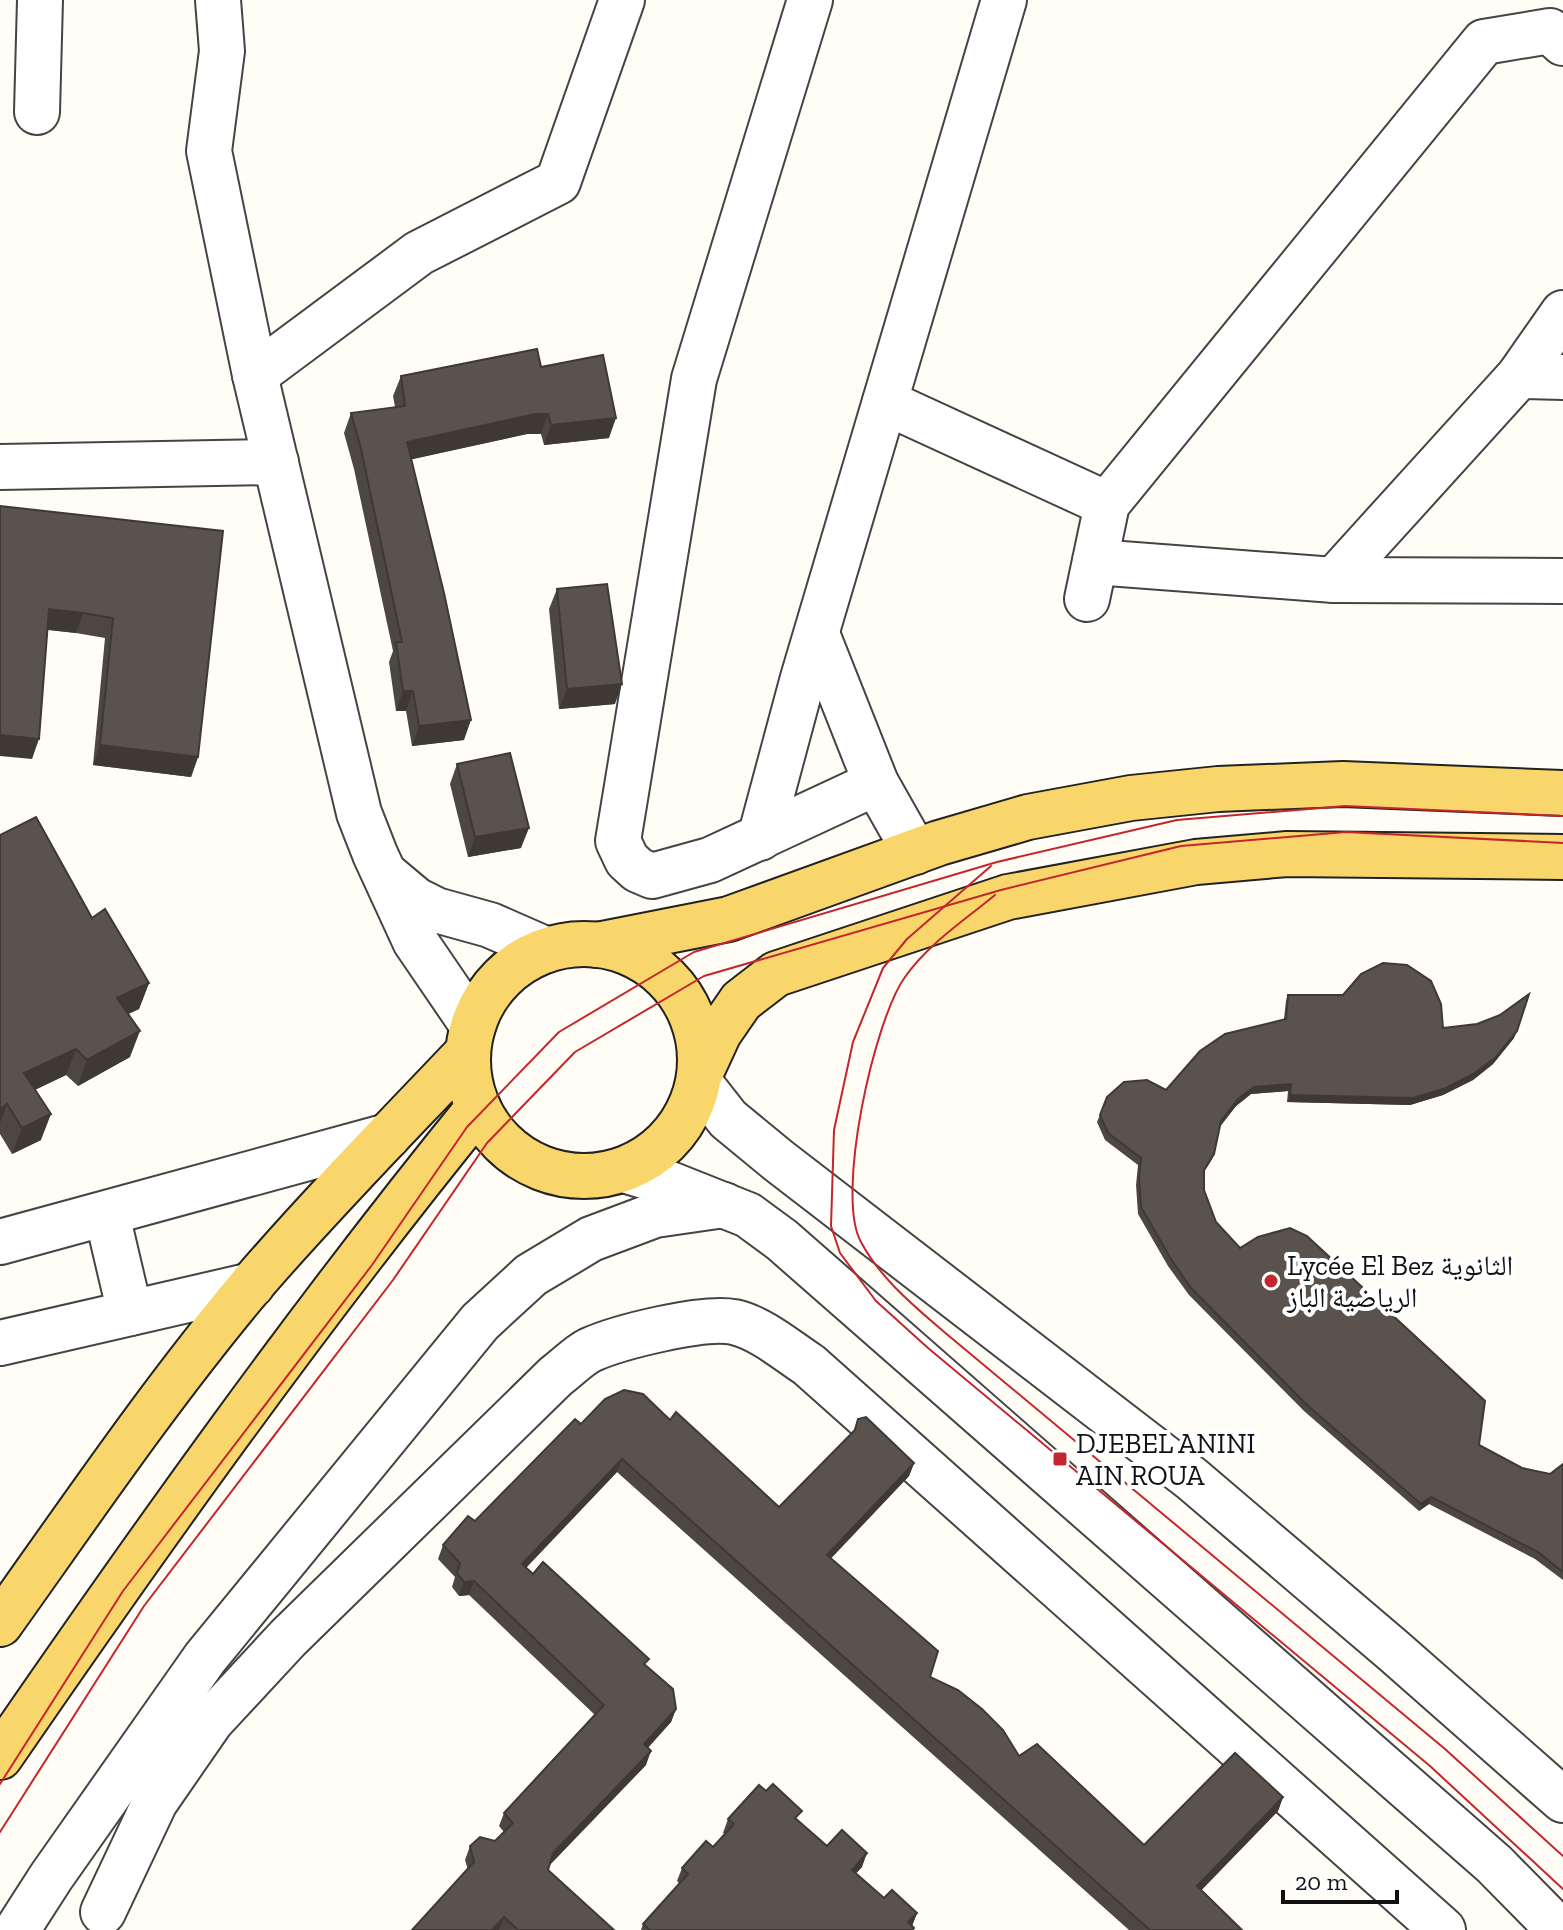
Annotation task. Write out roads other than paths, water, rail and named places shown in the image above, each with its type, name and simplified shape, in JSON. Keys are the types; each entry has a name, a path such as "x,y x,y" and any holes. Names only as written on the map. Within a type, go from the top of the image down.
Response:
{"main road":[{"path":"0,1624 174,1384 252,1285 388,1136 471,1039 488,996 509,972 527,959 547,950 572,945 597,945 729,919 915,852 1028,817 1131,798 1218,789 1343,784 1563,793"},
{"path":"471,1039 470,1080 478,1108 495,1135 515,1154 540,1168 568,1176 596,1176 624,1170 651,1156 673,1136 690,1110 719,1033 741,1001 776,974 1008,897 1196,862 1287,854 1563,857"},
{"path":"597,945 631,953 661,972 678,991 692,1016 700,1043 700,1077"},
{"path":"0,1757 142,1553 318,1315 478,1108"}],"street":[{"path":"37,112 40,0"},
{"path":"218,0 222,51 209,151 255,375 359,813 415,941 471,1039"},
{"path":"255,375 419,253 558,182 622,0"},
{"path":"810,0 694,379 618,841 627,860 638,870 652,876 710,860 876,783"},
{"path":"760,838 1004,0"},
{"path":"1563,43 1550,31 1484,42 1107,504 1091,580 1563,581"},
{"path":"1334,580 1519,376 1563,313"},
{"path":"1519,376 1563,377"},
{"path":"885,402 1107,504"},
{"path":"0,467 276,462"},
{"path":"817,634 876,783 915,852"},
{"path":"383,873 416,900 436,910 490,925 547,950"},
{"path":"700,1077 728,1119 738,1128 1192,1479 1563,1800"},
{"path":"0,1242 388,1136"},
{"path":"624,1170 670,1184 748,1215 794,1251 1494,1864 1559,1930"},
{"path":"17,1930 205,1658 480,1322 531,1275 591,1239 655,1215 724,1205"},
{"path":"107,1215 130,1313"},
{"path":"0,1343 252,1285"},
{"path":"51,1877 114,1921 155,1802 211,1721 288,1638 556,1376 587,1351 613,1341 698,1322 733,1322 757,1331 809,1365 1443,1930"}],"tram line":[{"path":"0,1784 123,1591 372,1265 467,1127 559,1032 694,952 997,862 1177,820 1345,806 1563,816"},
{"path":"0,1832 144,1606 393,1280 487,1143 575,1052 704,976 1001,890 1181,846 1346,832 1563,843"},
{"path":"991,866 907,939 883,968 853,1042 834,1130 831,1226 840,1253 876,1301 928,1348 1430,1766 1563,1889"},
{"path":"995,895 947,933 914,965 893,999 881,1030 855,1149 854,1219 861,1242 887,1279 920,1311 1445,1749 1563,1856"}],"place":[{"name":"Lycée El Bez الثانوية الرياضية الباز","path":"1271,1281"},
{"name":"DJEBEL ANINI AIN ROUA","path":"1060,1459"}]}
